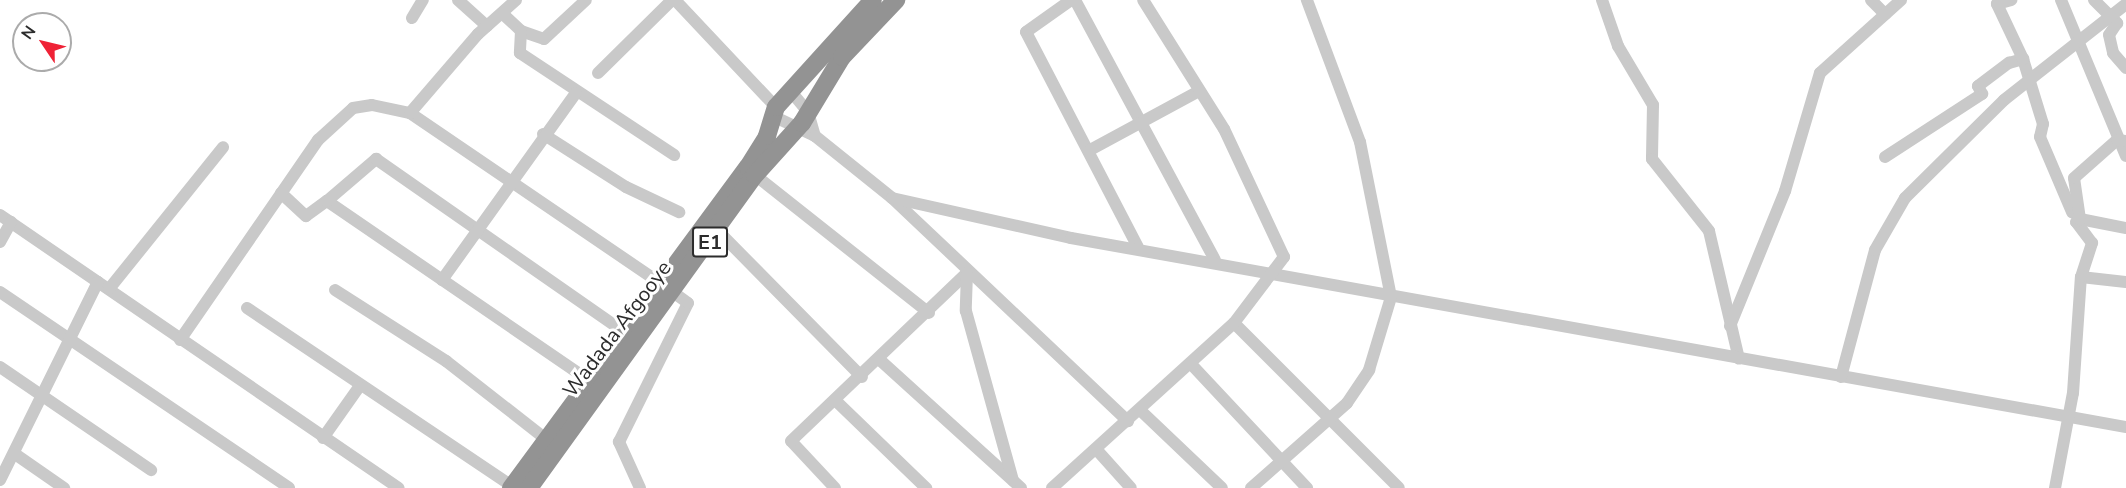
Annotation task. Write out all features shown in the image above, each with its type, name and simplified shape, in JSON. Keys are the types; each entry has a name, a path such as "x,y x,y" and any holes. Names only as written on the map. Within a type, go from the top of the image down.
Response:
{"highway":[{"name":"Wadada Afgooye","path":"517,487 546,439 626,333 718,231 755,175 795,131 842,57 896,0"},
{"name":"Wadada Afgooye","path":"517,487 667,288 748,167 776,112 870,1"}],"street":[{"path":"412,18 423,0"},
{"path":"459,0 487,26"},
{"path":"410,113 487,26 516,0"},
{"path":"503,14 521,31 550,37 586,0"},
{"path":"598,73 673,0 795,131 815,136 892,198 967,273 1128,421"},
{"path":"1138,247 1090,150 1026,32 1073,0 1143,121 1215,260"},
{"path":"1052,488 1234,323 1276,273 1284,257 1224,129 1143,0"},
{"path":"1251,488 1331,418 1369,370 1391,297 1360,142 1307,0"},
{"path":"1602,0 1618,46 1653,105 1652,159 1709,231 1739,359"},
{"path":"1871,0 1885,14"},
{"path":"1730,326 1785,191 1820,73 1901,0"},
{"path":"2011,0 1997,4 2023,59 2043,124 2040,137 2078,220 2092,243 2081,277 2068,418 2055,488"},
{"path":"2061,0 2077,43 2122,141 2126,156"},
{"path":"2094,0 2117,23 2109,35 2113,53 2126,68"},
{"path":"1841,377 1875,250 1905,198 2029,80 2126,4"},
{"path":"521,31 519,53 576,93 674,155"},
{"path":"1885,156 1982,94 1978,86 2009,63 2023,59"},
{"path":"1090,150 1199,91"},
{"path":"442,280 478,233 509,182 543,134 576,93"},
{"path":"793,94 808,112 815,136"},
{"path":"180,339 318,140 353,108 372,105 410,113 688,303 619,441 640,488"},
{"path":"543,134 626,186 679,212"},
{"path":"2078,220 2074,178 2122,141"},
{"path":"109,290 223,147"},
{"path":"281,193 306,216 376,159 478,233 626,333"},
{"path":"755,175 929,313"},
{"path":"892,198 1215,260 1391,297 2126,427"},
{"path":"327,201 590,381"},
{"path":"0,215 398,488"},
{"path":"2078,220 2126,228"},
{"path":"0,242 11,222"},
{"path":"718,231 862,377"},
{"path":"835,488 791,441 881,361 967,273"},
{"path":"967,273 966,311 1017,484"},
{"path":"2081,277 2126,282"},
{"path":"0,480 15,454 98,282"},
{"path":"335,290 446,361 546,439"},
{"path":"0,292 289,488"},
{"path":"247,308 359,387 517,487"},
{"path":"1234,323 1399,488"},
{"path":"881,361 1017,484"},
{"path":"1191,364 1307,488"},
{"path":"0,367 151,470"},
{"path":"323,438 359,387"},
{"path":"835,400 926,488"},
{"path":"1140,410 1222,488"},
{"path":"1096,449 1131,488"},
{"path":"15,454 64,488"}]}
